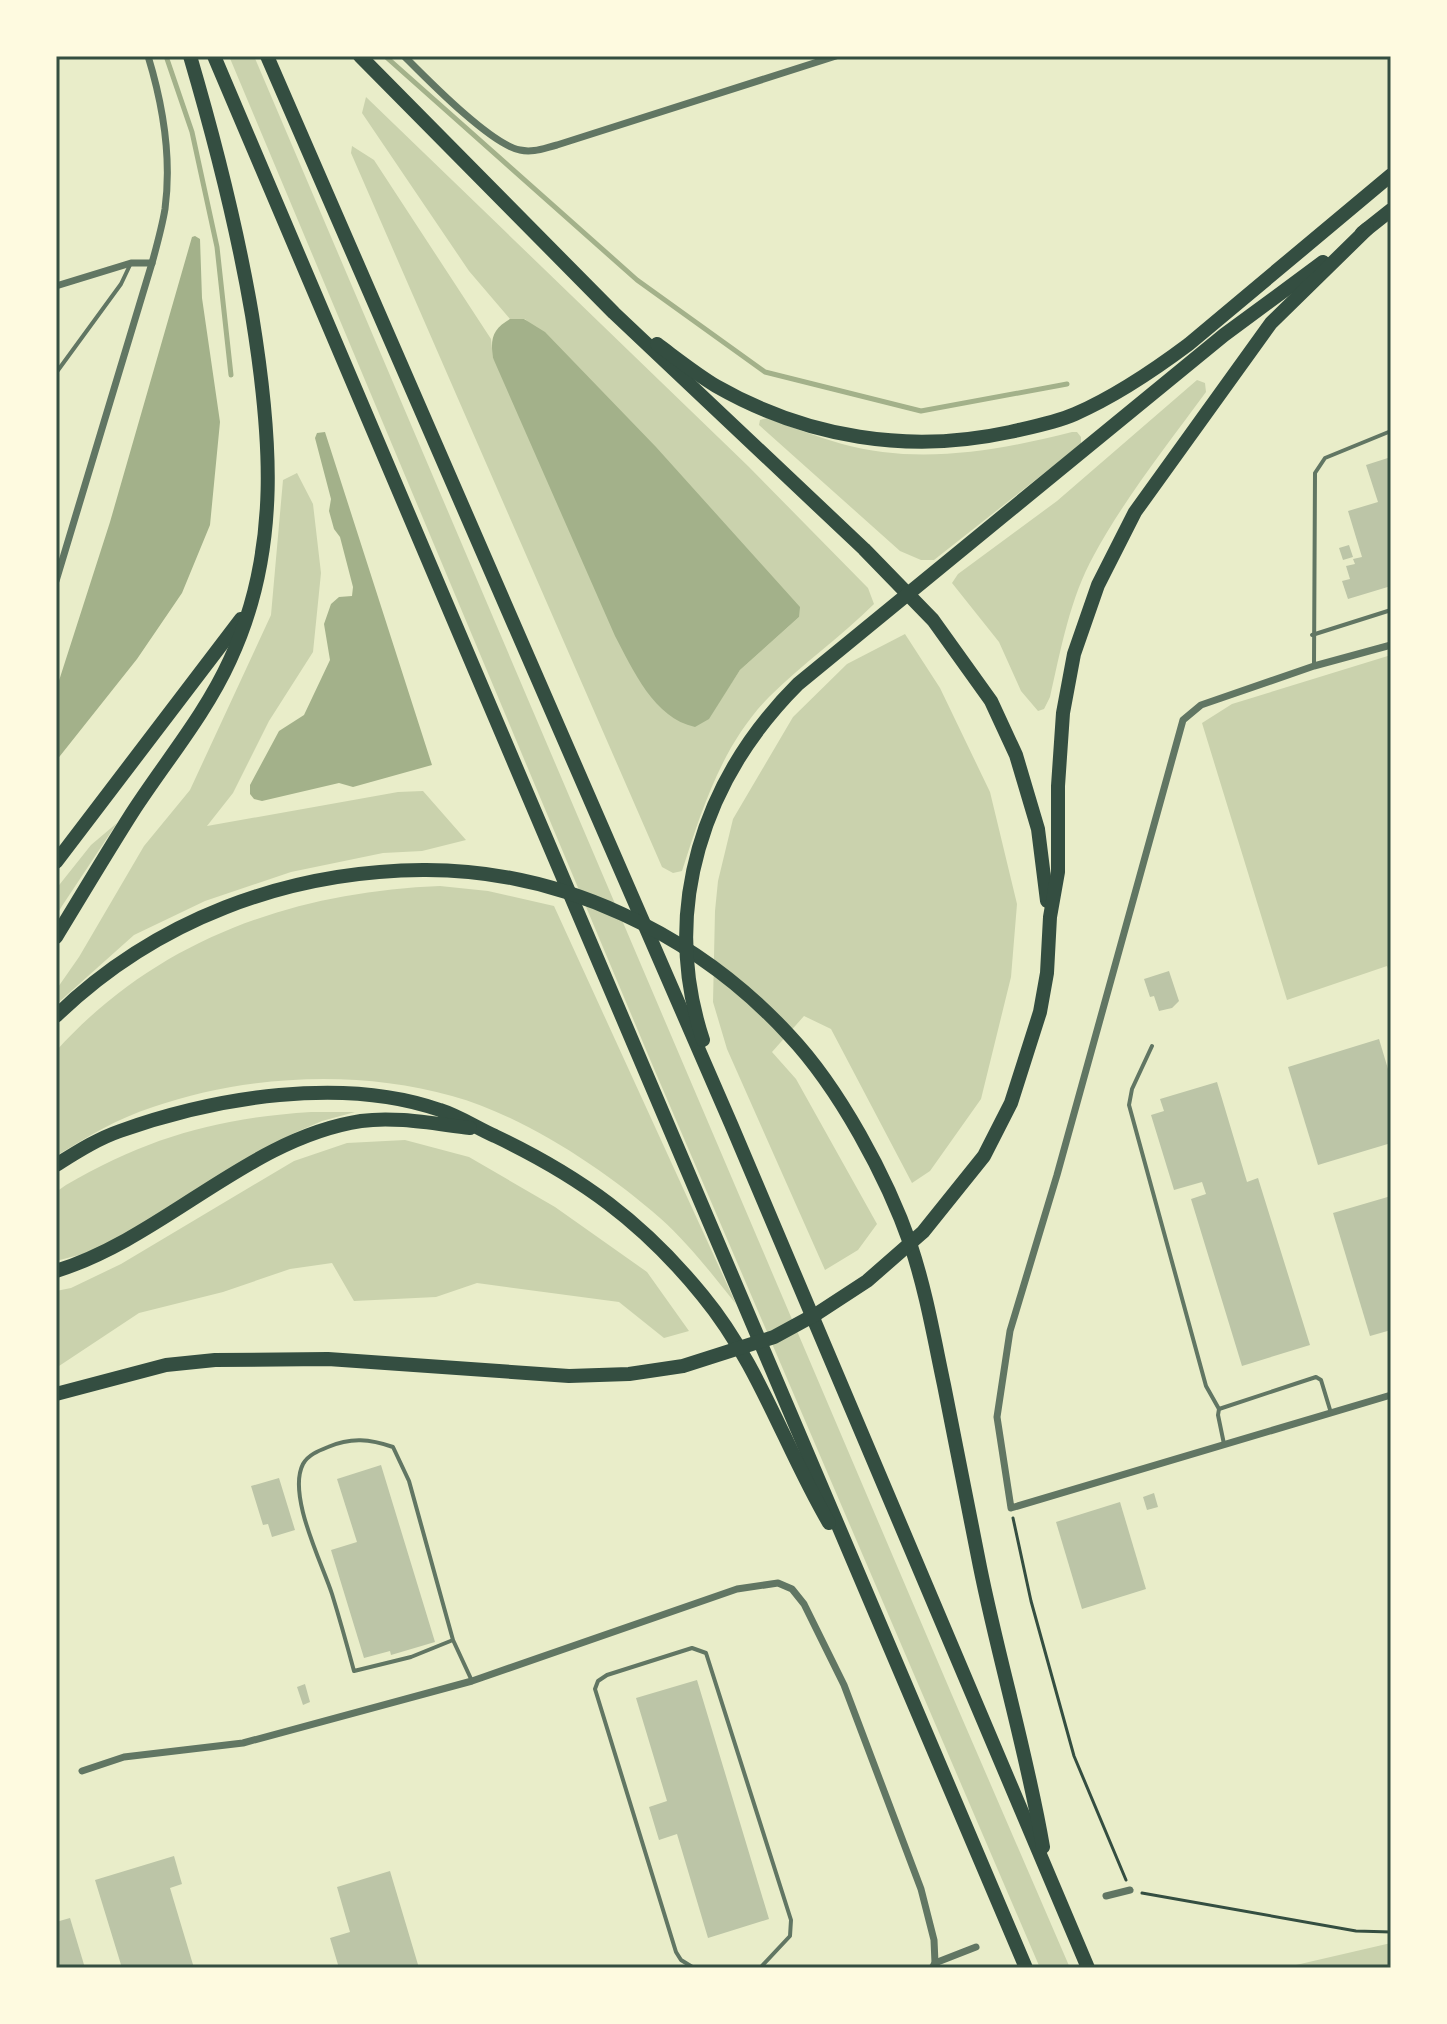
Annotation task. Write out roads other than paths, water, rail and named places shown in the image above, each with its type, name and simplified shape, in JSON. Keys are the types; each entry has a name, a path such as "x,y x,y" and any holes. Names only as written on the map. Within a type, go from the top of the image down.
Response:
{"highway":[{"path":"56,937 132,813 206,705 231,660 260,566 268,505 269,440 264,387 242,254 190,56"},
{"path":"214,56 1026,1968"},
{"path":"267,56 731,1124 1088,1968"},
{"path":"360,56 614,313 864,549 933,620 991,701 1016,755 1038,829 1050,917"},
{"path":"614,313 716,385 762,408 802,422 856,437 909,443 985,437 1073,415 1119,392 1155,369 1391,175"},
{"path":"731,1124 689,989 686,913 705,826 729,771 748,740 798,684 1224,335 1391,210"},
{"path":"56,1394 166,1365 215,1360 328,1359 569,1376 629,1374 683,1366 774,1337 818,1313 867,1281 923,1232 984,1156 1011,1103 1037,1026 1047,973 1050,917 1058,872 1058,786 1063,713 1074,654 1098,585 1115,547 1161,474 1271,323 1367,229"},
{"path":"56,862 249,609"},
{"path":"56,1016 132,953 213,910 302,882 352,874 440,870 521,880 576,895 629,917 682,946 757,1002 793,1038 847,1115 871,1155 911,1245 927,1300 991,1620 1033,1785 1048,1872"},
{"path":"56,1165 90,1144 118,1132 269,1094 315,1093 388,1098 441,1110 481,1129 569,1174 616,1207 652,1238 703,1296 751,1367 811,1492 858,1571"},
{"path":"56,1271 98,1256 151,1228 286,1143 331,1127 364,1121 398,1121 481,1129"}],"street":[{"path":"56,581 152,263 165,209 167,175 160,95 148,56"},
{"path":"404,56 447,98 508,146 527,151 557,145 836,56"},
{"path":"56,286 131,263 152,263"},
{"path":"1391,645 1314,666 1201,705 1188,713 1180,728 1057,1175 1010,1331 997,1417 1011,1508 1391,1395"},
{"path":"82,1771 124,1757 243,1743 472,1681 737,1589 778,1583 792,1589 804,1604 844,1685 921,1889 934,1940 933,1966 976,1947"},
{"path":"1106,1896 1130,1890"}],"lane":[{"path":"56,373 121,284 131,263"},
{"path":"1314,666 1315,473 1325,458 1391,431"},
{"path":"1312,635 1391,610"},
{"path":"1152,1046 1129,1097 1129,1105 1206,1386 1219,1409 1225,1445"},
{"path":"1219,1409 1316,1377 1321,1380 1331,1413"},
{"path":"453,1640 411,1657 354,1671 305,1519 299,1488 302,1465 313,1453 355,1440 371,1439 393,1447 409,1481 453,1640 472,1681"},
{"path":"694,1968 681,1960 676,1952 595,1689 598,1681 607,1675 692,1648 706,1653 791,1920 790,1936 760,1968"}],"waterway":[{"path":"166,56 192,132 217,247 231,375"},
{"path":"385,56 637,280 765,372 921,411 1067,384"}]}
